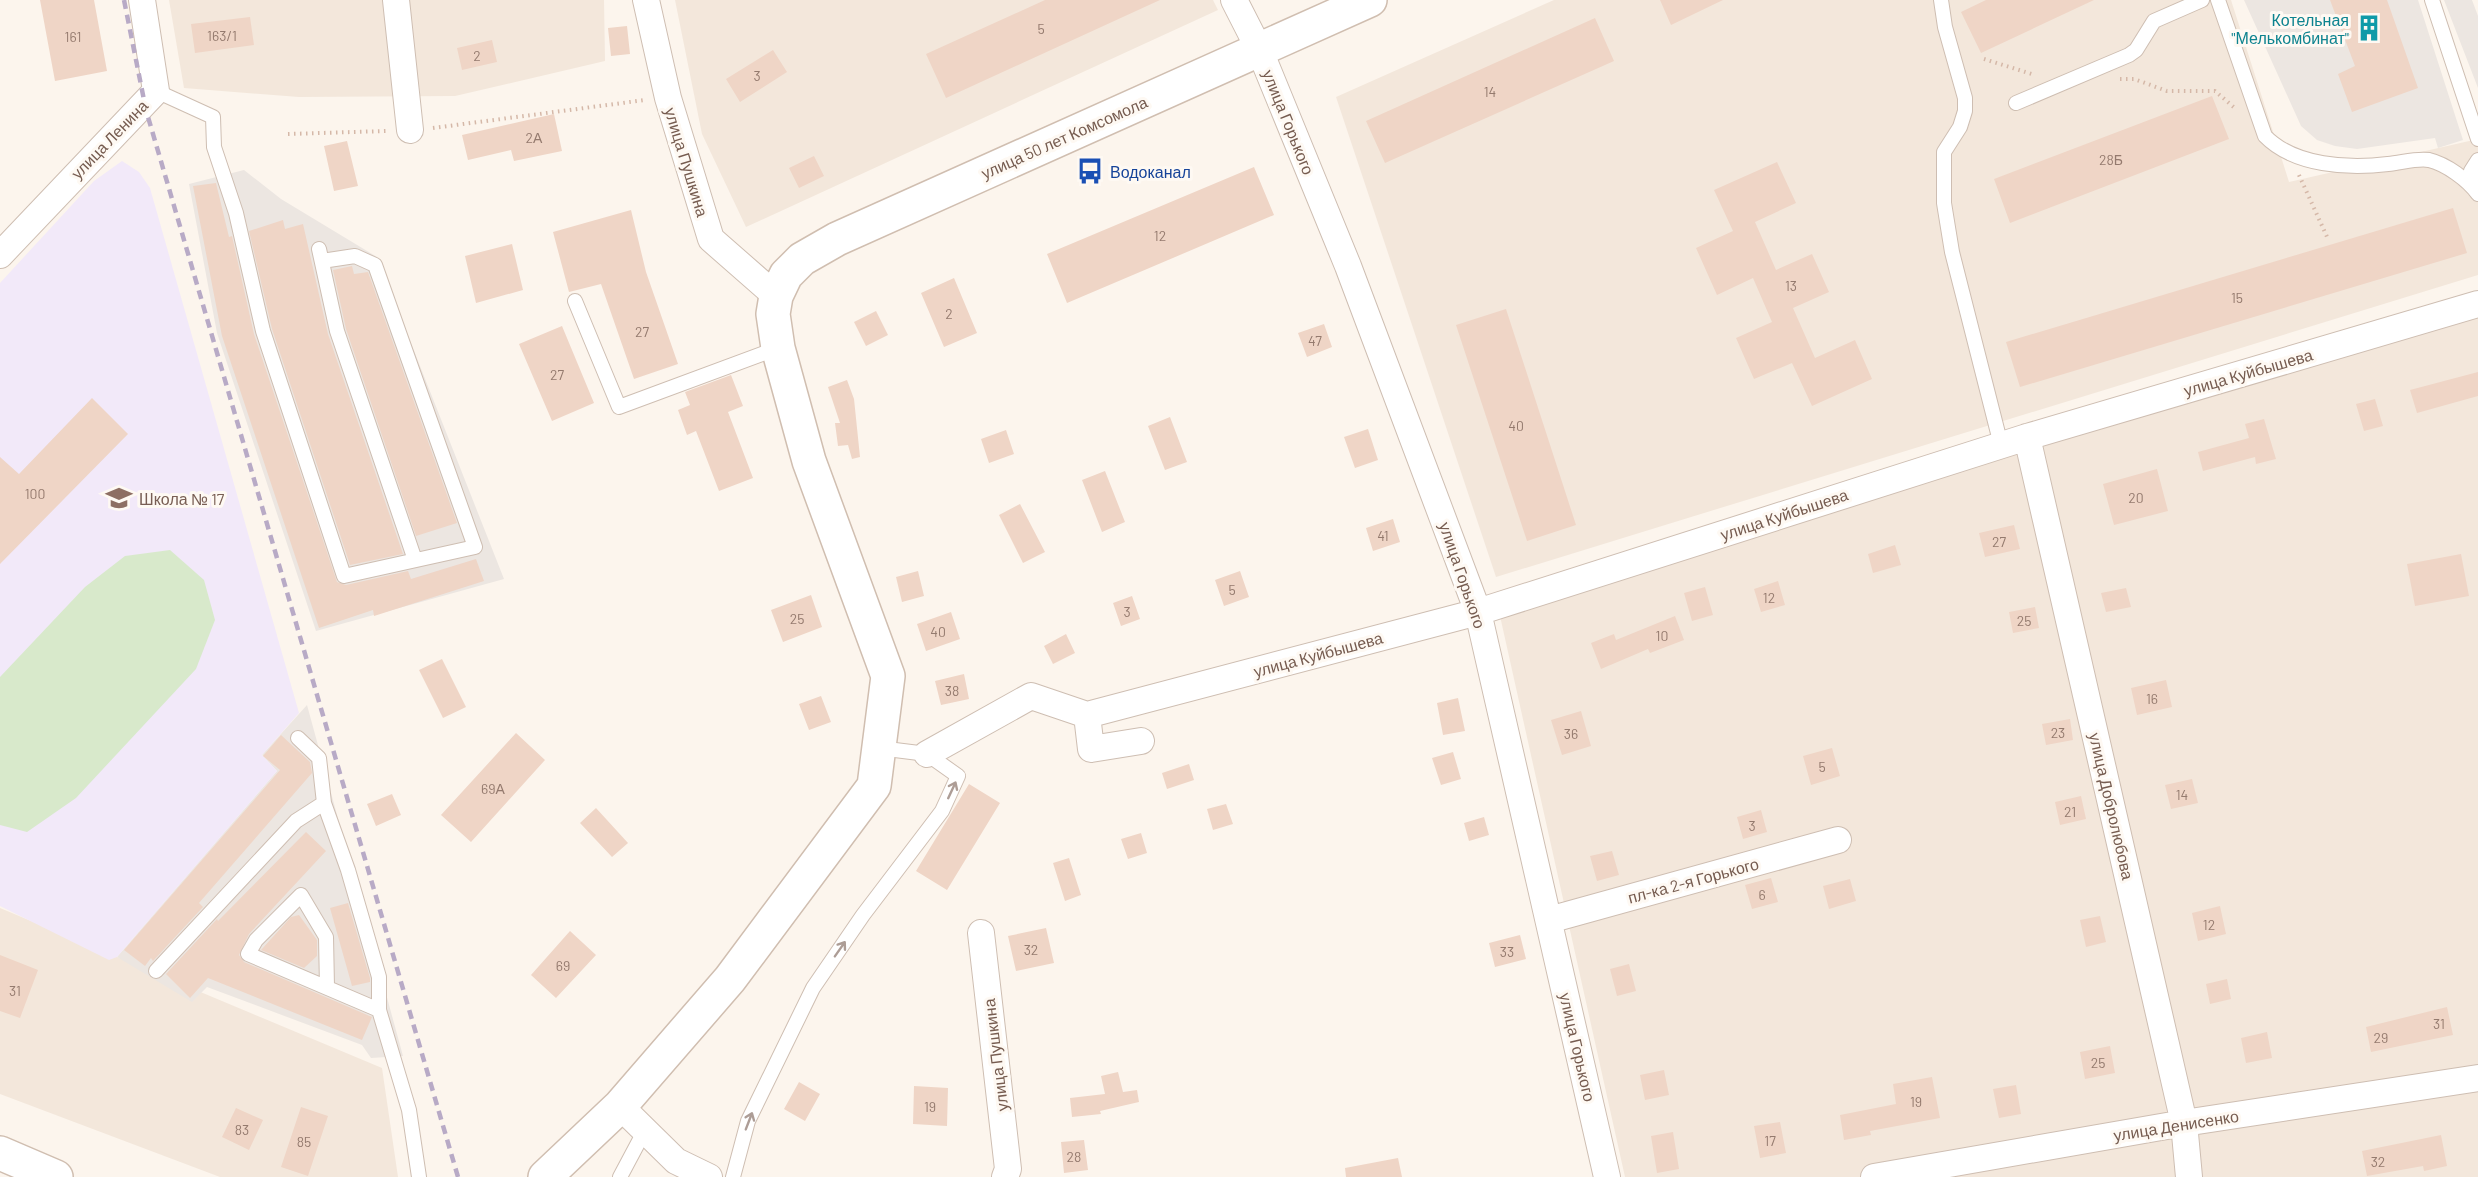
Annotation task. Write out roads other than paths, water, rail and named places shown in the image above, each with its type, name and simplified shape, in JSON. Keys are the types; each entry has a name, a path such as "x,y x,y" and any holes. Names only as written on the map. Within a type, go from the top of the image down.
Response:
{"street":[{"name":"улица Ленина","path":"0,255 156,91 142,0"},
{"path":"396,0 410,130"},
{"name":"улица Пушкина","path":"646,0 668,98 711,239 776,296"},
{"name":"улица Горького","path":"1234,0 1260,51 1348,266 1478,612 1607,1177"},
{"name":"улица 50 лет Комсомола","path":"776,296 786,275 802,259 837,239 1370,0"},
{"path":"545,1177 620,1106 730,979 874,786 888,676 809,461 778,348 773,314 776,296"},
{"name":"улица Куйбышева","path":"1087,715 1478,612 2001,445 2478,304"},
{"name":"улица Добролюбова","path":"2027,437 2184,1123 2189,1177"},
{"path":"927,754 1031,696 1087,715 1091,749 1141,741"},
{"name":"пл-ка 2-я Горького","path":"1549,920 1838,840"},
{"name":"улица Пушкина","path":"981,933 1008,1169 1005,1177"},
{"name":"улица Денисенко","path":"1874,1177 2184,1123 2478,1078"},
{"path":"620,1106 676,1161 709,1177"},
{"path":"0,1153 56,1177"}],"lane":[{"path":"1941,0 1945,27 1965,99 1965,111 1960,127 1944,152 1944,203 1952,252 2001,445"},
{"path":"2016,103 2130,55 2136,50 2154,21 2202,0"},
{"path":"2218,0 2265,136 2278,148 2297,156 2356,166 2428,160 2459,177 2477,193"},
{"path":"2432,0 2478,139"},
{"path":"156,91 213,117 214,147 236,213 263,331 344,576 475,547 375,266 355,256 320,255 337,331 415,560"},
{"path":"2477,193 2471,171 2478,160"},
{"path":"575,301 619,406 778,348"},
{"path":"298,738 319,758 324,803 348,870 379,977 379,1010 409,1110 419,1177"},
{"path":"733,1177 748,1121 813,988 863,915 942,811 958,776 927,754 879,748"},
{"path":"156,971 296,821 324,803"},
{"path":"327,987 326,937 301,895 256,940 248,954 379,1010"},
{"path":"620,1177 645,1130"}],"railway":[{"path":"124,0 146,110 458,1177"}],"place":[{"name":"Котельная \"Мелькомбинат\"","path":"2369,28"},
{"name":"Водоканал","path":"1090,171"},
{"name":"Школа № 17","path":"119,498"}]}
